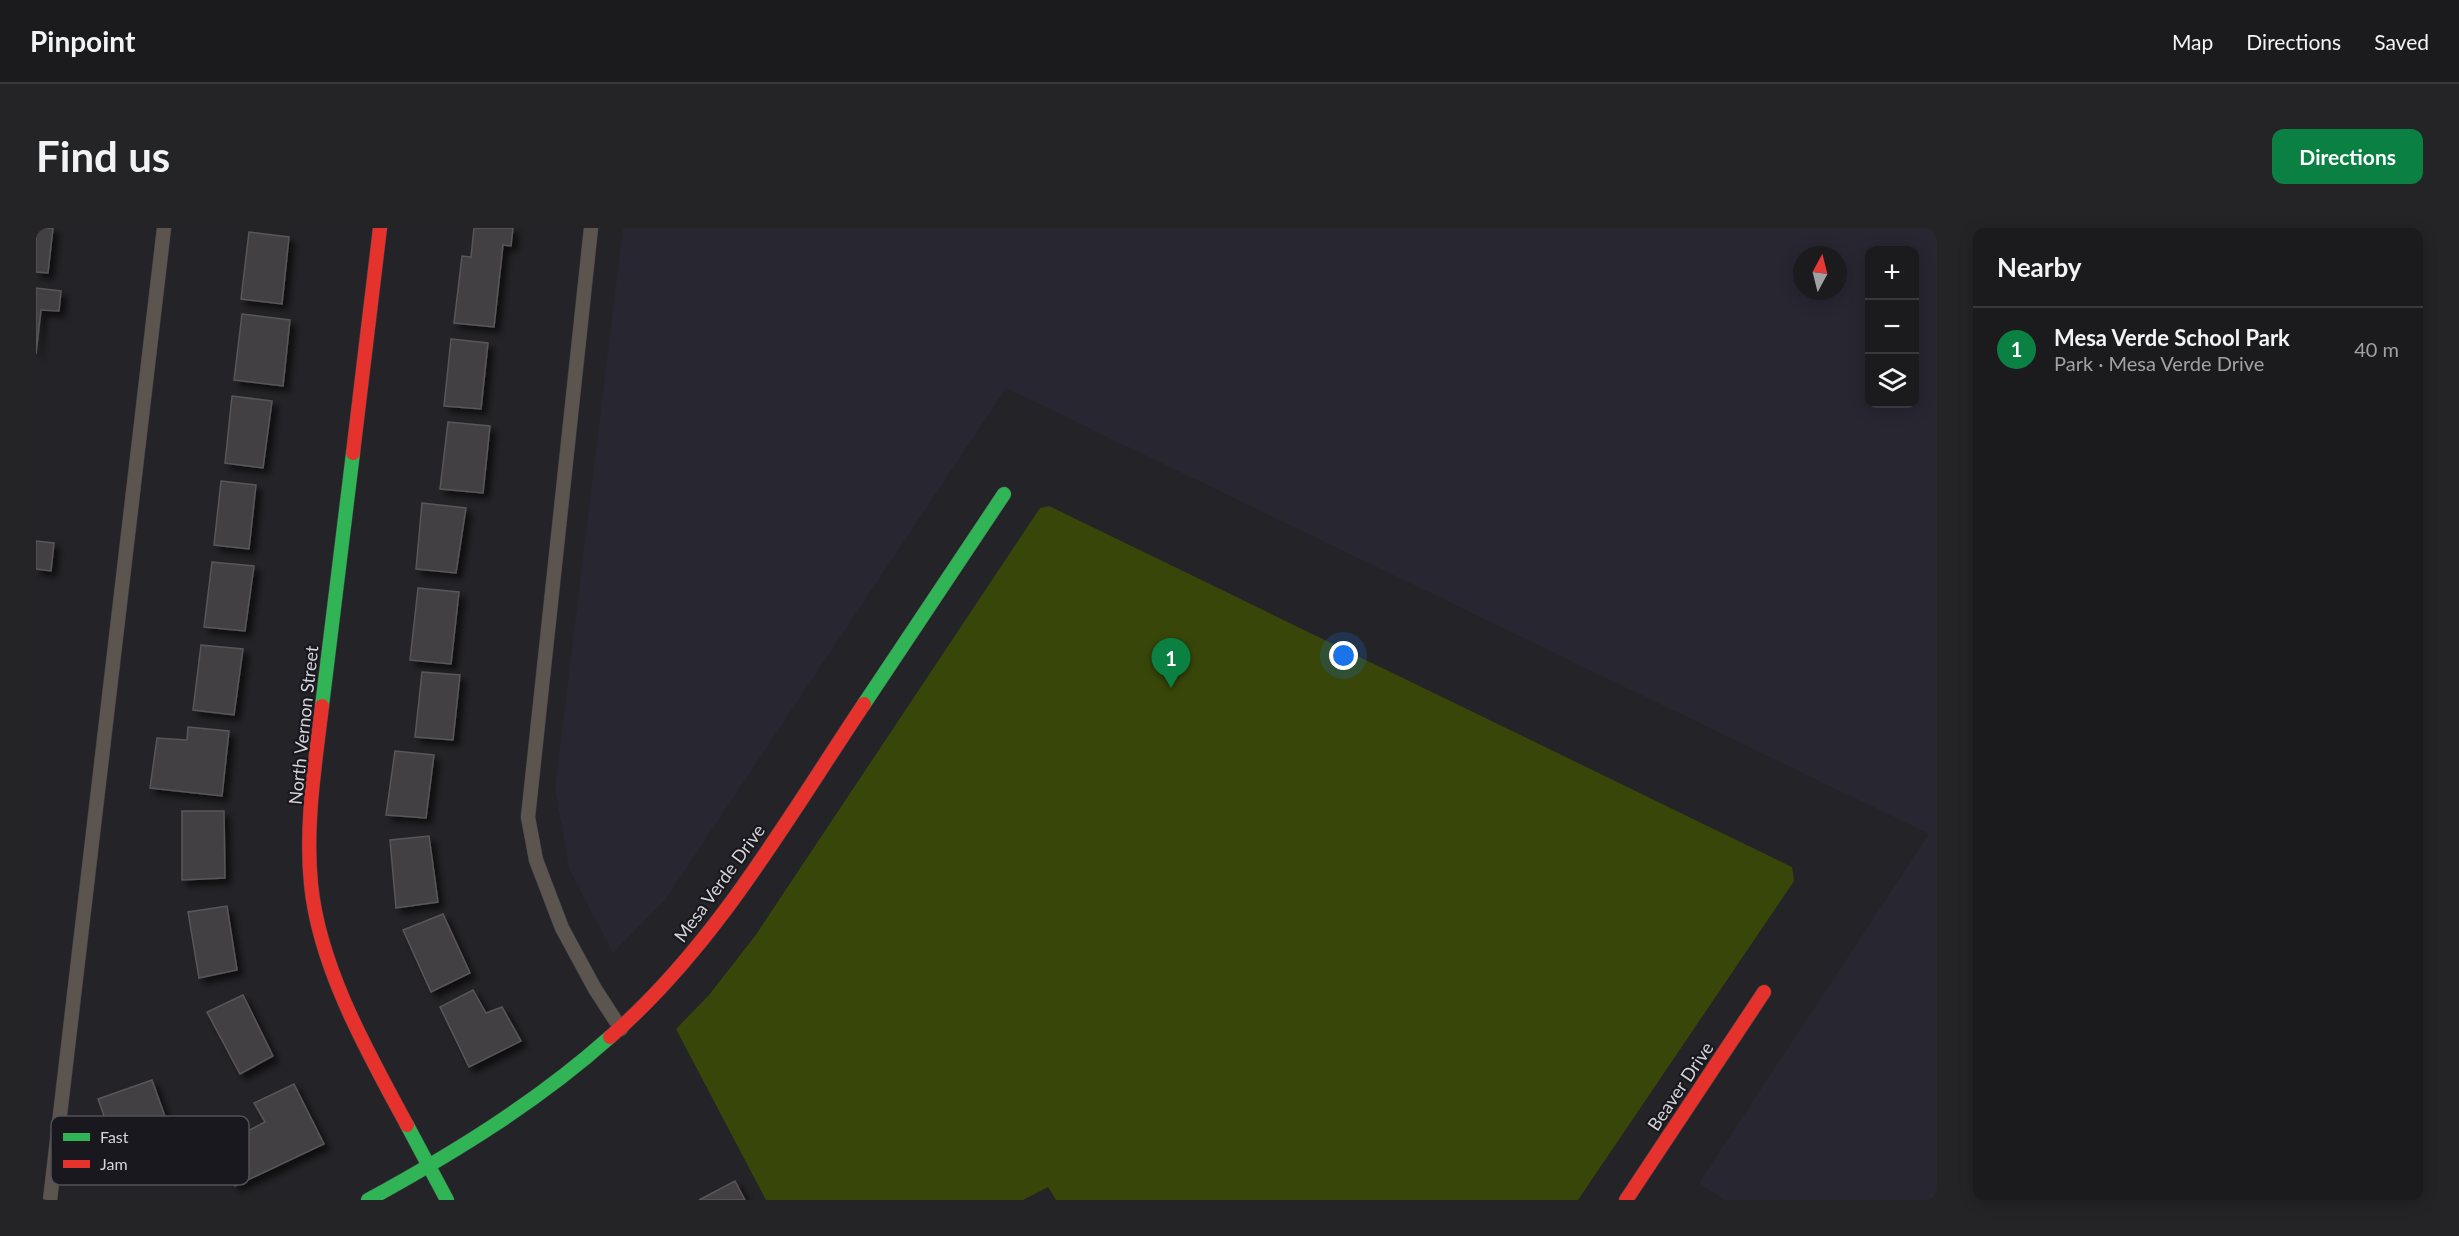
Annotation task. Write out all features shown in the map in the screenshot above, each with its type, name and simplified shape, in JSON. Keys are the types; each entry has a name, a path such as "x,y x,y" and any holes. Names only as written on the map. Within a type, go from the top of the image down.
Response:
{"street":[{"name":"North Vernon Street","path":"380,228 311,801 310,857 315,908 331,968 352,1016 447,1200"},
{"name":"Mesa Verde Drive","path":"368,1200 430,1167 512,1117 565,1077 621,1029 681,965 743,885 1004,494"},
{"name":"Beaver Drive","path":"1626,1200 1764,992"}],"lane":[{"path":"60,1116 164,228"},
{"path":"591,228 528,817 536,860 562,928 595,989 621,1029"},
{"path":"50,1200 52,1185"}],"shaded area":[{"path":"623,228 1937,228 1937,1200 1724,1200 1699,1183 1929,834 1006,388 665,900 613,953 569,869 555,788"}],"green space":[{"path":"1049,506 1792,867 1794,881 1578,1200 1056,1200 1048,1187 1023,1200 766,1200 676,1029 709,995 755,936 1040,508"}],"building":[{"path":"36,228 53,228 48,273 36,272"},
{"path":"474,228 513,228 511,246 503,245 494,327 454,323 462,256 471,257"},
{"path":"249,232 289,237 282,304 241,299"},
{"path":"36,288 61,291 59,311 41,310 36,354"},
{"path":"242,314 290,320 283,386 234,380"},
{"path":"451,339 488,343 481,409 444,406"},
{"path":"232,396 272,401 263,468 225,463"},
{"path":"448,422 490,426 483,493 440,489"},
{"path":"221,481 256,485 249,549 214,545"},
{"path":"422,503 466,508 456,573 416,569"},
{"path":"36,541 54,543 51,571 36,569"},
{"path":"212,562 254,566 245,631 204,627"},
{"path":"418,588 459,592 451,664 410,660"},
{"path":"201,645 243,649 234,715 193,710"},
{"path":"422,672 460,675 453,740 415,737"},
{"path":"188,727 229,731 222,796 150,788 157,738 187,740"},
{"path":"395,751 434,755 426,818 386,815"},
{"path":"182,811 224,811 225,878 182,880"},
{"path":"429,836 438,902 396,908 390,840"},
{"path":"227,906 237,970 199,978 188,912"},
{"path":"443,914 470,973 431,992 403,930"},
{"path":"473,990 486,1013 502,1007 521,1041 469,1067 440,1007"},
{"path":"243,995 273,1056 240,1074 207,1012"},
{"path":"152,1080 165,1116 104,1116 98,1099"},
{"path":"294,1084 324,1144 249,1179 249,1130 265,1122 254,1103"},
{"path":"735,1181 745,1200 699,1200"}],"traffic: fast":[{"path":"322,706 353,453"},
{"path":"864,704 1004,494"},
{"path":"368,1200 432,1164 524,1105 610,1037"},
{"path":"407,1125 447,1200"}],"traffic: jam":[{"path":"353,453 380,228"},
{"path":"610,1037 648,1001 717,922 778,836 864,704"},
{"path":"322,706 309,840 311,884 316,915 324,947 347,1009 407,1125"},
{"path":"1626,1200 1764,992"}],"place":[{"name":"Mesa Verde School Park","path":"1171,688"}]}
